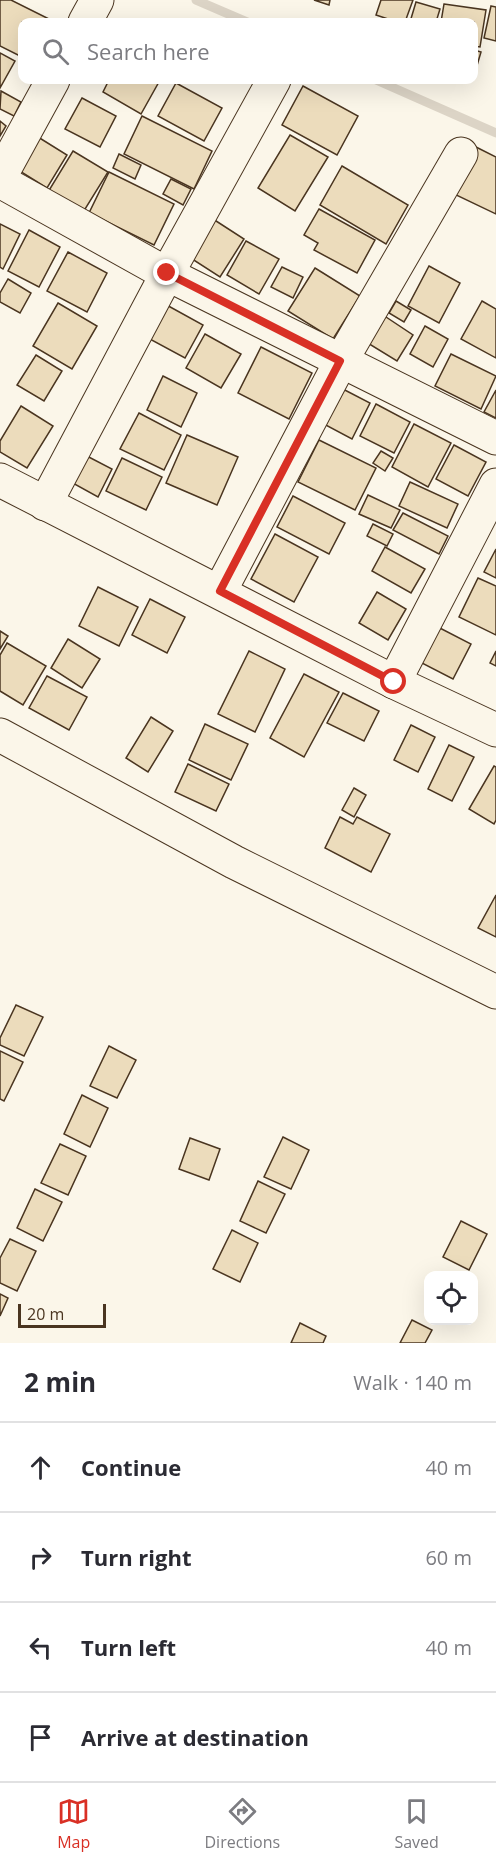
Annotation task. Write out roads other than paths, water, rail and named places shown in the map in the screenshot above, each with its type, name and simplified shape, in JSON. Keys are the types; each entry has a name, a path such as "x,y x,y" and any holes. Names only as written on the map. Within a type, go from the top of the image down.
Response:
{"street":[{"path":"51,84 0,179 167,273 496,438"},
{"path":"45,504 167,273 272,84"},
{"path":"220,591 340,361 461,154"},
{"path":"0,480 394,682 496,730"},
{"path":"394,682 496,485"},
{"path":"4,748 496,992"}],"waterway":[{"path":"196,0 238,18"},
{"path":"385,84 496,133"}]}
